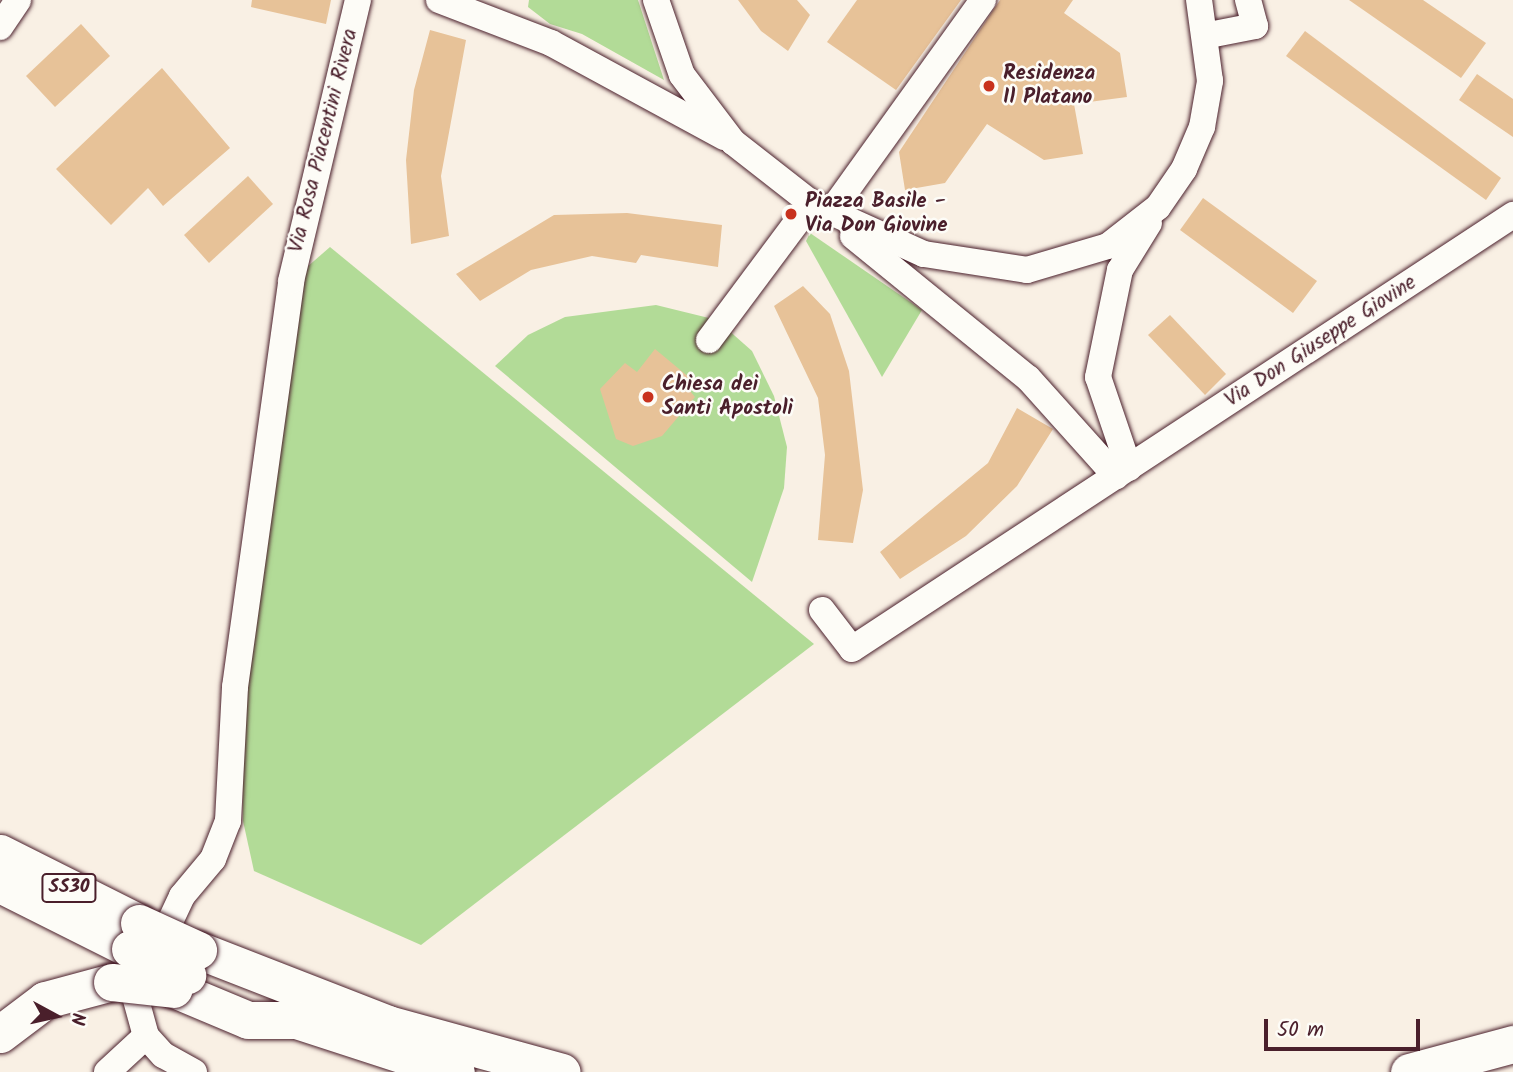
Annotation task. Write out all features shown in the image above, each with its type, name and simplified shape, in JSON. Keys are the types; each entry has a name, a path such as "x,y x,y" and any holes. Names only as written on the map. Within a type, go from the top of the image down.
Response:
{"highway":[{"name":"SS30","path":"0,853 187,971 299,1006"},
{"name":"SS30","path":"0,884 134,936"},
{"path":"0,1034 45,1000 112,982 187,971"},
{"path":"299,1006 456,1072"},
{"path":"299,1006 562,1072"},
{"path":"1409,1072 1513,1044"}],"street":[{"path":"0,27 18,0"},
{"name":"Via Rosa Piacentini Rivera","path":"146,1036 135,996 183,896 213,859 228,821 235,687 291,281 358,0"},
{"path":"439,0 551,43 733,142 820,208 1028,378 1122,472"},
{"path":"656,0 682,75 733,142"},
{"path":"709,340 820,208 983,0"},
{"path":"1122,472 1098,377 1120,270 1202,127 1209,35 1199,0"},
{"path":"1209,35 1255,26 1248,0"},
{"path":"820,208 923,254 970,266 1027,270 1091,255 1158,207"},
{"name":"Via Don Giuseppe Giovine","path":"822,610 852,649 1513,215"},
{"path":"107,1072 146,1036 163,1055 194,1072"}],"green space":[{"path":"529,0 638,0 664,80 582,34 550,24 528,7"},
{"path":"810,233 922,310 882,377 806,241"},
{"path":"330,247 814,644 421,945 254,871 243,821 241,649 291,281"},
{"path":"656,305 717,320 752,351 774,396 787,447 784,488 752,582 495,366 528,335 565,317"}],"building":[{"path":"252,0 331,0 326,24 251,7"},
{"path":"738,0 797,0 810,15 788,51 761,31"},
{"path":"857,0 961,0 896,90 827,42"},
{"name":"Residenza Il Platano","path":"1000,0 1073,0 1064,13 1120,53 1127,97 1074,104 1083,154 1044,160 987,124 945,183 905,190 899,152"},
{"path":"1349,0 1423,0 1486,43 1461,78"},
{"path":"81,24 110,56 55,107 26,76"},
{"path":"430,30 466,40 441,176 449,236 411,244 406,160 414,90"},
{"path":"1305,31 1501,178 1486,200 1286,56"},
{"path":"162,68 230,148 163,206 148,188 111,225 56,169"},
{"path":"1477,74 1513,99 1513,137 1459,100"},
{"path":"248,176 273,204 209,263 184,235"},
{"path":"1203,198 1317,281 1293,313 1180,230"},
{"path":"627,213 722,225 718,267 641,255 636,263 592,256 531,270 480,301 456,274 554,215"},
{"path":"803,286 830,314 849,371 863,490 853,543 818,540 825,455 818,398 774,306"},
{"path":"1170,315 1226,374 1205,395 1148,335"},
{"name":"Chiesa dei Santi Apostoli","path":"655,349 696,383 690,391 695,397 662,436 633,446 616,439 600,389 625,363 637,372"},
{"path":"1017,408 1053,429 1017,486 966,536 900,579 880,552 988,463"}],"place":[{"name":"Residenza Il Platano","path":"989,86"},
{"name":"Piazza Basile - Via Don Giovine","path":"791,214"},
{"name":"Chiesa dei Santi Apostoli","path":"648,397"}]}
